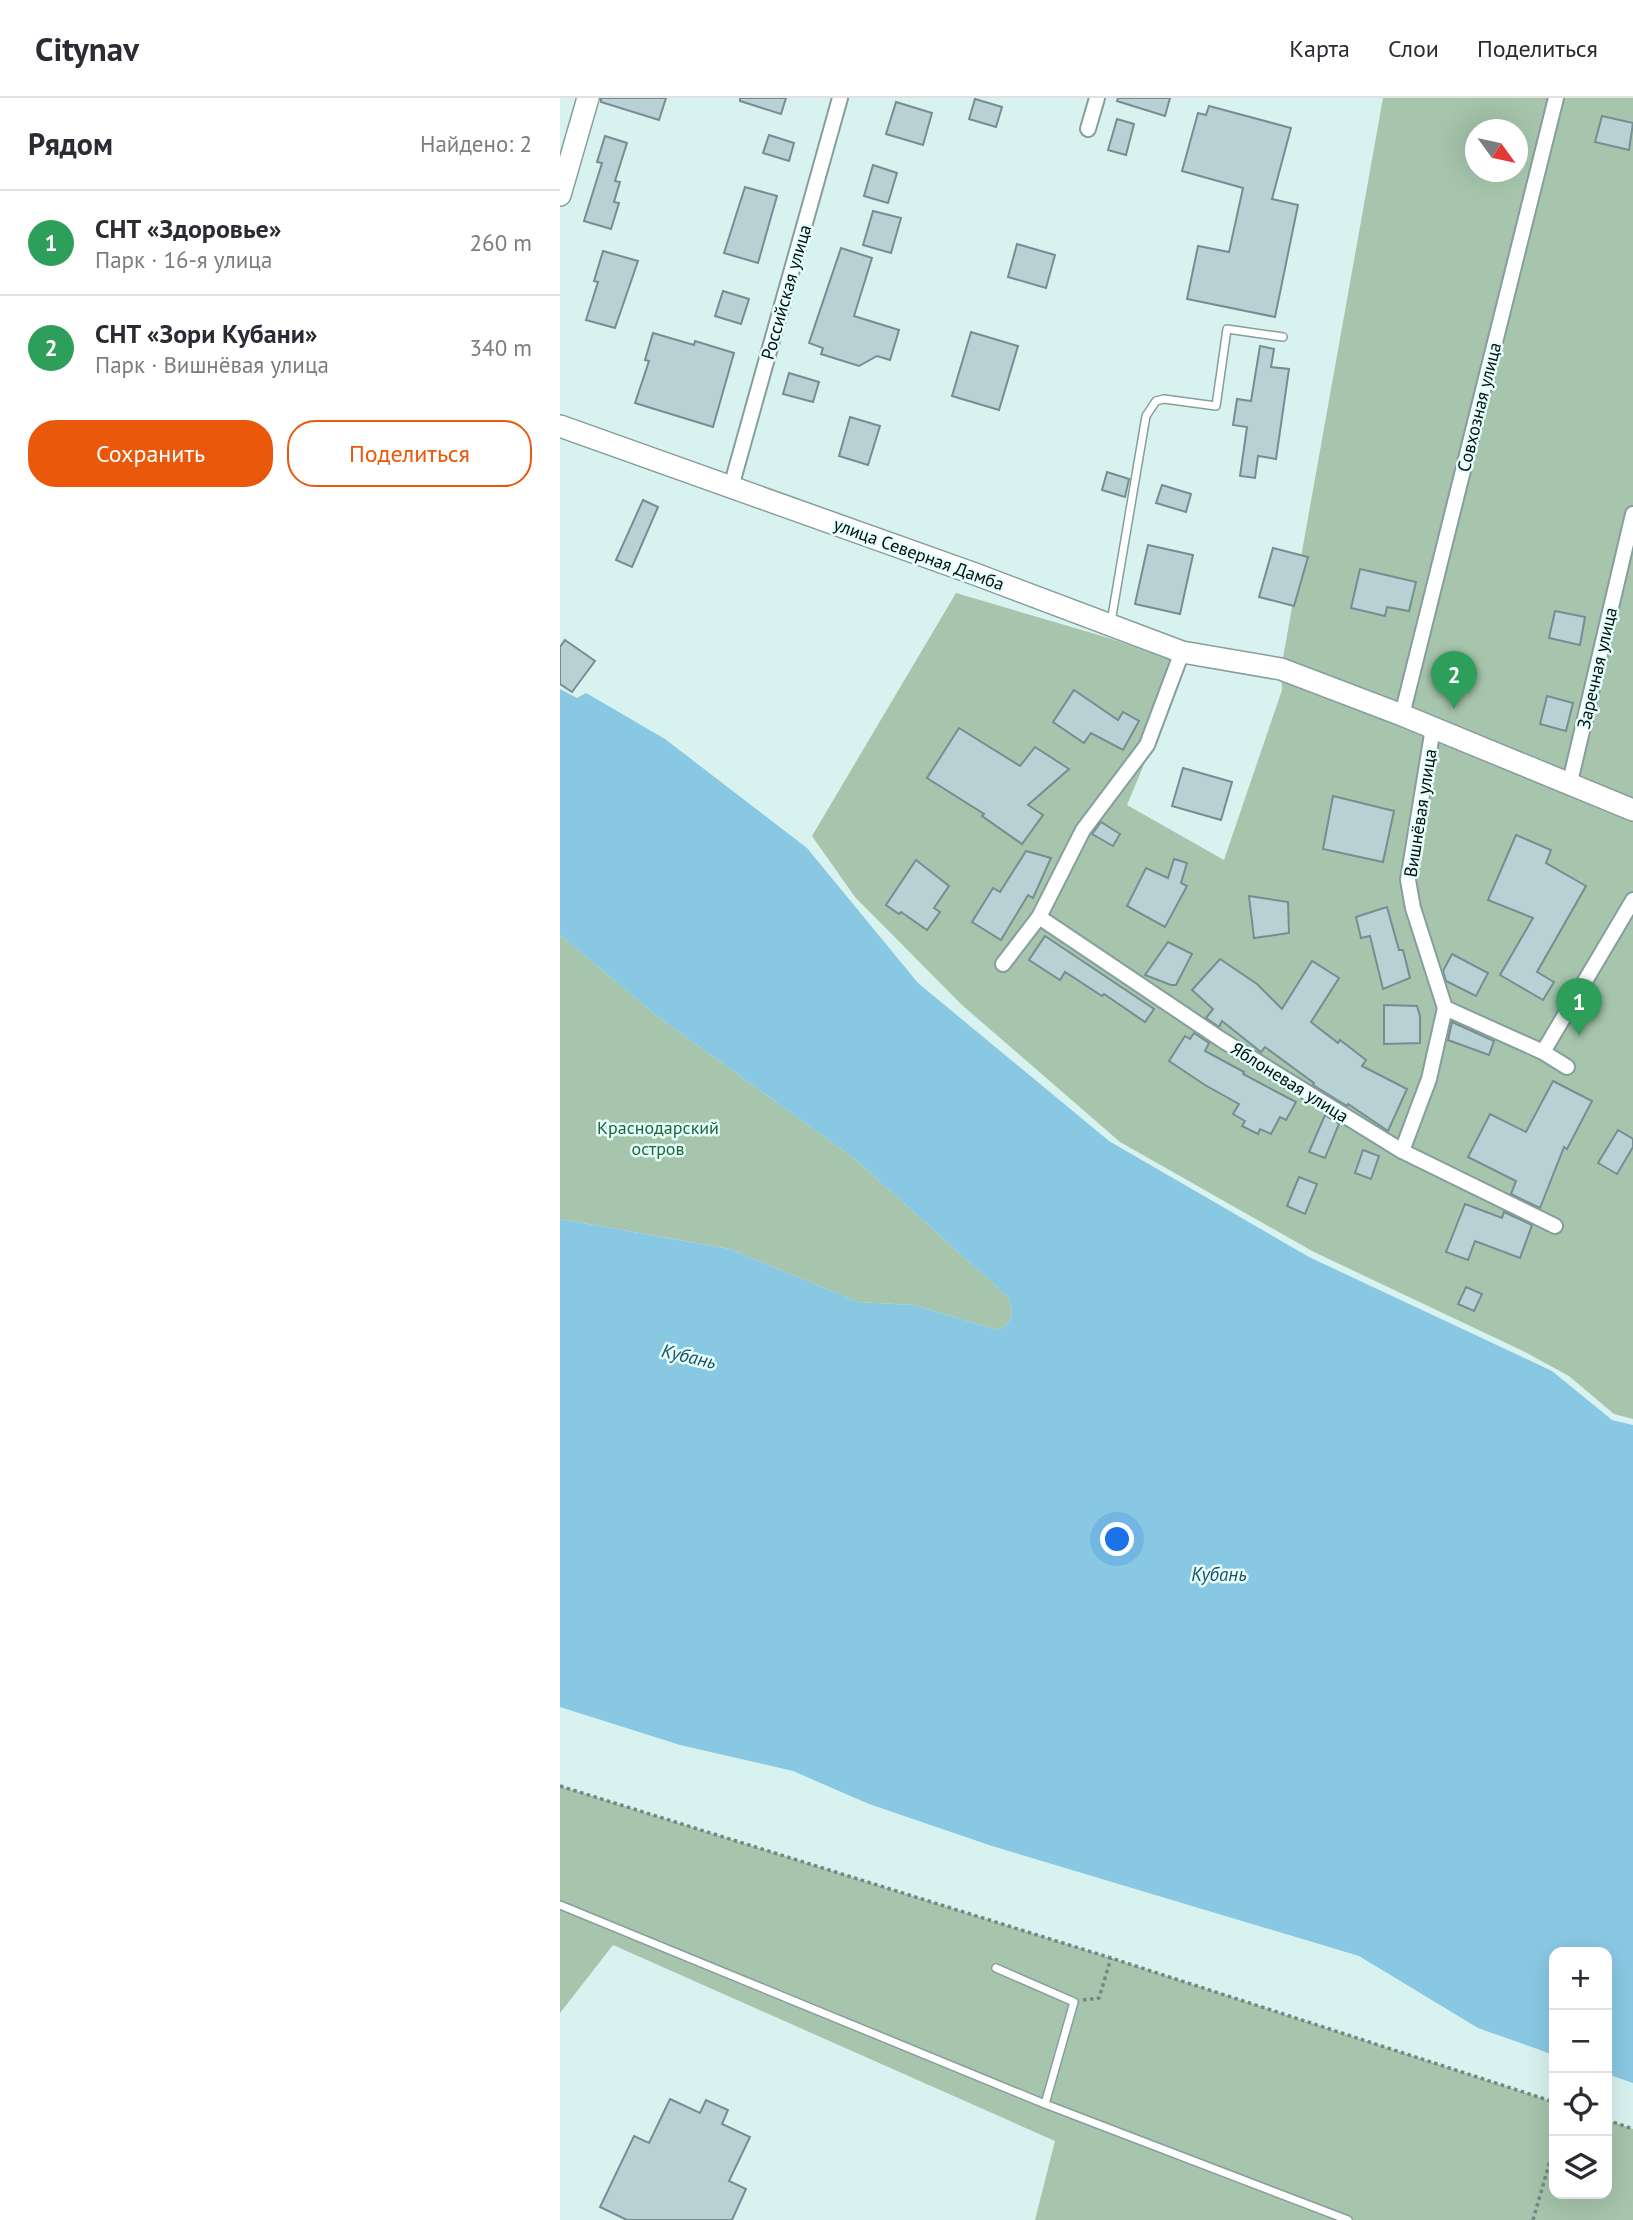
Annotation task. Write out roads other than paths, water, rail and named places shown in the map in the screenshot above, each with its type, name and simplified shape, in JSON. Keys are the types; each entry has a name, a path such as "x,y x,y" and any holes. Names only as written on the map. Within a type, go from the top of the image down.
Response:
{"street":[{"path":"560,195 587,98"},
{"name":"Российская улица","path":"732,486 840,98"},
{"path":"1088,129 1097,98"},
{"name":"Совхозная улица","path":"1402,715 1556,98"},
{"name":"улица Северная Дамба","path":"560,426 975,574 1182,652 1281,669 1570,782 1633,810"},
{"name":"Заречная улица","path":"1570,782 1633,514"},
{"path":"1003,964 1039,917 1083,830 1147,745 1182,652"},
{"name":"Вишнёвая улица","path":"1433,729 1408,880 1413,908 1445,1008"},
{"path":"1543,1052 1633,900"},
{"name":"Яблоневая улица","path":"1039,917 1222,1040 1402,1151 1555,1226"},
{"path":"1402,1151 1429,1079 1445,1008 1543,1052 1567,1067"}],"lane":[{"path":"1110,626 1146,415 1150,408 1156,401 1164,399 1216,406 1227,329 1283,337"},
{"path":"560,1905 1045,2104 1348,2220"},
{"path":"996,1968 1074,2002 1045,2104"}],"water":[{"name":"Кубань","path":"560,689 577,698 586,693 665,739 807,848 918,983 1109,1141 1309,1257 1552,1371 1612,1420 1633,1425 1633,2083 1612,2076 1612,1947 1549,1947 1549,2053 1478,2028 1359,1956 992,1846 869,1804 793,1771 680,1745 560,1707 560,1219 730,1249 858,1302 913,1305 998,1330 1007,1324 1012,1312 1008,1297 855,1159 657,1016 560,935"}],"place":[{"name":"СНТ «Зори Кубани»","path":"1454,709"},
{"name":"СНТ «Здоровье»","path":"1579,1036"}],"park label":[{"name":"Краснодарский остров","path":"658,1137"}]}
